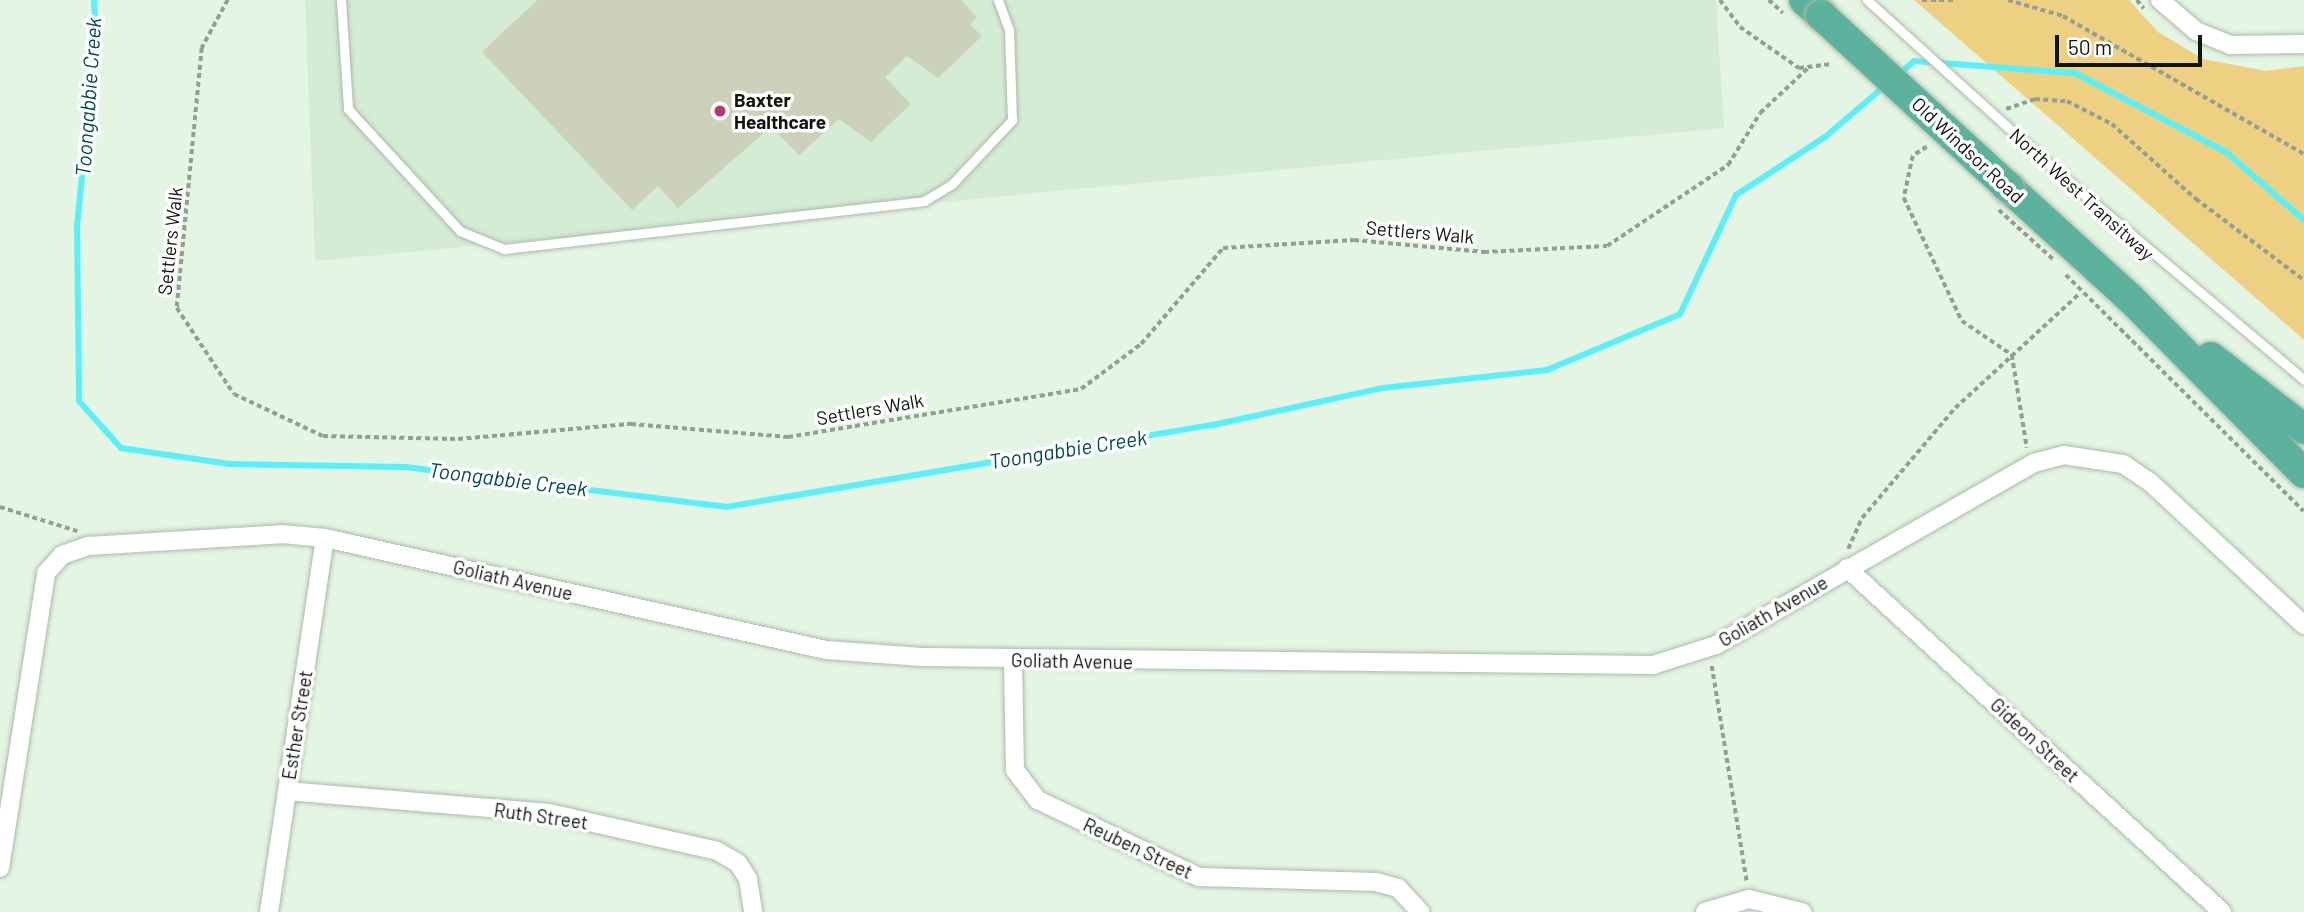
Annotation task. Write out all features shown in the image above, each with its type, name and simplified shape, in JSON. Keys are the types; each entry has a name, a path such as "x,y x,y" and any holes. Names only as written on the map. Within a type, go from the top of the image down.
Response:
{"highway":[{"name":"Old Windsor Road","path":"1812,7 2131,299 2304,473"},
{"name":"Old Windsor Road","path":"2131,299 2304,429"}],"street":[{"path":"2160,0 2180,20 2230,45 2304,44"},
{"name":"Goliath Avenue","path":"0,868 46,573 62,555 88,546 282,534 325,538 826,650 1013,660 1653,665 1709,646 2034,463 2064,454 2123,464 2150,482 2304,625"},
{"name":"Esther Street","path":"269,912 325,538"},
{"name":"Gideon Street","path":"1847,568 2222,912"},
{"name":"Reuben Street","path":"1013,660 1013,757 1023,787 1038,800 1199,877 1376,882 1398,888 1420,912"},
{"name":"Ruth Street","path":"287,791 549,813 717,851 743,871 753,912"},
{"path":"1705,912 1749,899 1802,912"}],"lane":[{"path":"341,0 348,109 460,231 504,249 924,201 952,184 1012,120 1009,30 998,0"},
{"name":"North West Transitway","path":"1867,0 2172,274 2304,380"}],"path":[{"name":"Settlers Walk","path":"229,0 202,48 177,308 234,394 323,436 458,439 631,424 788,437 1081,389 1141,344 1223,248 1354,240 1484,252 1607,246 1728,164 1760,113 1808,68"},
{"path":"1720,0 1740,27 1808,68 1832,64"},
{"path":"1922,1 1954,0"},
{"path":"2008,0 2063,16 2304,154"},
{"path":"2035,99 2067,101 2112,124 2196,199 2304,280"},
{"path":"1913,156 1903,198 1962,321 2012,355 2025,407 2021,437 2034,463"},
{"path":"2054,260 2080,293 2304,511"},
{"path":"1847,568 1846,553 1862,518 1955,408 2080,293"},
{"path":"0,507 67,524 88,546"},
{"path":"1709,646 1749,899"}],"shaded area":[{"path":"305,0 1716,0 1724,128 315,261"},
{"path":"1914,0 2129,0 2158,32 2203,59 2266,71 2304,66 2304,340"}],"building":[{"name":"Baxter Healthcare","path":"537,0 961,0 977,17 970,24 982,36 938,78 907,56 885,77 911,104 871,142 839,119 799,155 771,127 678,208 658,186 632,210 482,52"}],"waterway":[{"name":"Toongabbie Creek","path":"94,0 96,36 77,228 79,401 121,448 230,464 406,467 726,507 1213,425 1383,388 1547,370 1680,314 1736,195 1825,137 1887,84"},
{"name":"Toongabbie Creek","path":"1898,75 1914,61 2075,73 2226,152 2304,220"}],"place":[{"name":"Baxter Healthcare","path":"720,111"}]}
